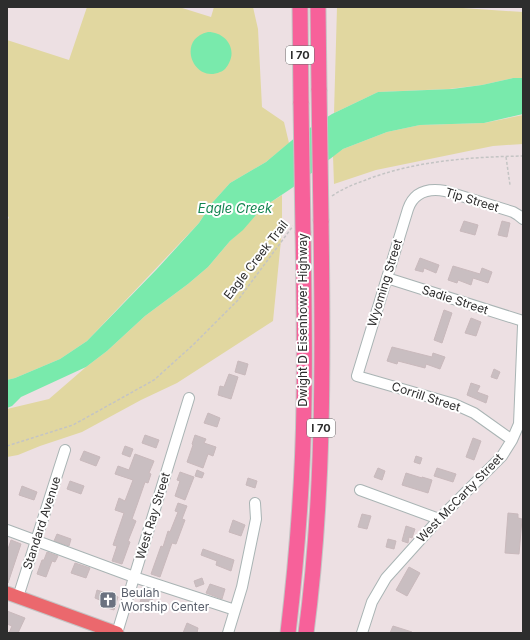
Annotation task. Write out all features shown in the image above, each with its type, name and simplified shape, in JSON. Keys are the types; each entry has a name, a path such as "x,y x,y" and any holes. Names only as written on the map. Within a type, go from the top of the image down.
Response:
{"highway":[{"name":"Dwight D Eisenhower Highway","path":"288,633 296,556 302,464 304,396 300,228 300,7"},
{"name":"Dwight D Eisenhower Highway","path":"306,633 315,548 321,452 322,364 318,7"}],"main road":[{"path":"12,595 117,633"}],"street":[{"name":"Tip Street","path":"419,194 436,190 445,191 513,212 523,219"},
{"name":"Wyoming Street","path":"357,376 410,202 419,194"},
{"name":"Sadie Street","path":"387,278 523,322"},
{"name":"West McCarty Street","path":"362,633 372,602 386,578 439,519 502,456 512,440 519,424 523,326"},
{"name":"Corrill Street","path":"357,376 454,404 474,413 512,440"},
{"name":"West Ray Street","path":"117,633 189,398"},
{"name":"Standard Avenue","path":"12,595 37,540 65,450"},
{"path":"360,490 439,519"},
{"path":"228,633 242,587 256,519 255,503"},
{"path":"7,530 134,577 235,610"}],"path":[{"path":"328,200 340,190 384,172 455,159 523,156"},
{"path":"506,157 510,185"},
{"name":"Eagle Creek Trail","path":"7,446 73,425 154,380 193,346 238,300 291,227 300,228"}],"shaded area":[{"path":"87,7 179,7 211,17 214,7 253,7 258,29 262,107 284,122 289,143 266,162 230,183 212,203 199,223 87,341 60,359 7,380 7,223 9,217 7,216 7,40 69,60"},
{"path":"337,7 448,7 523,12 523,78 513,78 482,85 449,89 378,92 334,113"},
{"path":"523,115 523,144 493,146 376,170 334,184 333,156 343,149 387,132 420,125 484,123"},
{"path":"282,195 282,230 273,321 177,383 141,400 82,432 18,455 7,457 7,409 49,399 107,351 145,316 208,267 230,241 262,208"}],"water":[{"path":"208,32 220,35 224,38 228,42 231,52 229,63 225,69 210,74 202,72 196,66 192,59 191,51 193,43 198,36"},
{"name":"Eagle Creek","path":"513,78 523,78 523,114 484,123 420,125 387,132 343,149 292,188 262,208 243,230 230,241 208,267 145,316 107,351 86,367 21,397 12,406 7,408 7,380 60,359 87,341 157,269 199,223 212,203 230,183 266,162 297,136 332,114 378,92 452,89 482,85"}],"building":[{"path":"464,221 478,225 475,235 460,231"},
{"path":"502,221 510,223 507,237 498,235"},
{"path":"420,258 439,265 436,273 424,268 423,272 415,270"},
{"path":"453,266 480,274 482,268 492,272 488,283 473,278 471,285 458,280 457,283 448,280"},
{"path":"444,310 452,313 442,343 434,340"},
{"path":"471,318 481,322 476,336 465,333"},
{"path":"392,347 432,357 433,353 445,357 440,369 426,364 425,368 398,361 397,364 387,361"},
{"path":"238,361 248,364 245,375 235,372"},
{"path":"494,369 500,372 497,379 491,377"},
{"path":"229,374 238,377 231,399 218,395 220,386 224,387"},
{"path":"471,383 480,386 477,392 488,396 486,403 467,395"},
{"path":"208,413 220,418 217,427 204,423"},
{"path":"145,435 159,440 156,448 142,443"},
{"path":"195,435 206,439 204,443 216,447 213,456 208,454 203,468 187,462"},
{"path":"473,438 481,441 474,460 466,457"},
{"path":"125,446 133,449 130,457 122,454"},
{"path":"84,451 100,457 96,466 80,460"},
{"path":"135,454 154,461 149,473 151,474 148,483 145,482 132,519 136,521 128,541 130,542 122,564 112,561 117,546 113,545 124,513 115,510 119,498 125,501 133,480 115,474 118,466 129,470"},
{"path":"416,456 422,458 420,464 414,462"},
{"path":"378,468 385,471 382,480 374,477"},
{"path":"437,468 456,474 453,482 434,476"},
{"path":"197,470 204,473 202,478 195,476"},
{"path":"180,472 194,477 185,500 175,496 180,481 177,480"},
{"path":"406,473 432,480 428,493 402,485"},
{"path":"248,478 257,481 255,488 246,485"},
{"path":"70,481 84,486 81,494 67,489"},
{"path":"22,486 37,492 34,500 19,495"},
{"path":"178,503 187,506 182,519 185,520 176,544 172,543 160,577 151,574 161,546 163,547 168,531 170,532 178,512 175,511"},
{"path":"508,513 518,514 518,518 522,519 519,554 505,553"},
{"path":"362,514 371,516 367,529 358,527"},
{"path":"233,520 245,525 241,536 229,532"},
{"path":"406,526 415,529 412,538 409,537 408,543 402,541"},
{"path":"57,534 71,539 69,546 54,541"},
{"path":"388,539 396,541 394,549 386,547"},
{"path":"11,540 21,544 8,583 7,552"},
{"path":"203,549 234,560 231,571 216,565 217,561 201,555"},
{"path":"47,552 58,556 55,562 52,561 46,577 37,574 42,560 44,560"},
{"path":"75,563 90,568 86,578 71,573"},
{"path":"409,567 420,573 407,596 396,590"},
{"path":"202,578 204,584 196,587 194,581"},
{"path":"210,584 225,589 222,599 206,593"},
{"name":"Beulah Worship Center","path":"97,590 118,597 114,610 100,606 102,601 95,598"},
{"path":"144,591 154,594 150,606 140,602"},
{"path":"7,611 25,618 18,633 9,633 12,626 7,624"},
{"path":"187,623 198,628 197,633 183,633"},
{"path":"393,626 412,632 412,633 390,633"}],"place":[{"name":"Beulah Worship Center","path":"108,600"}]}
